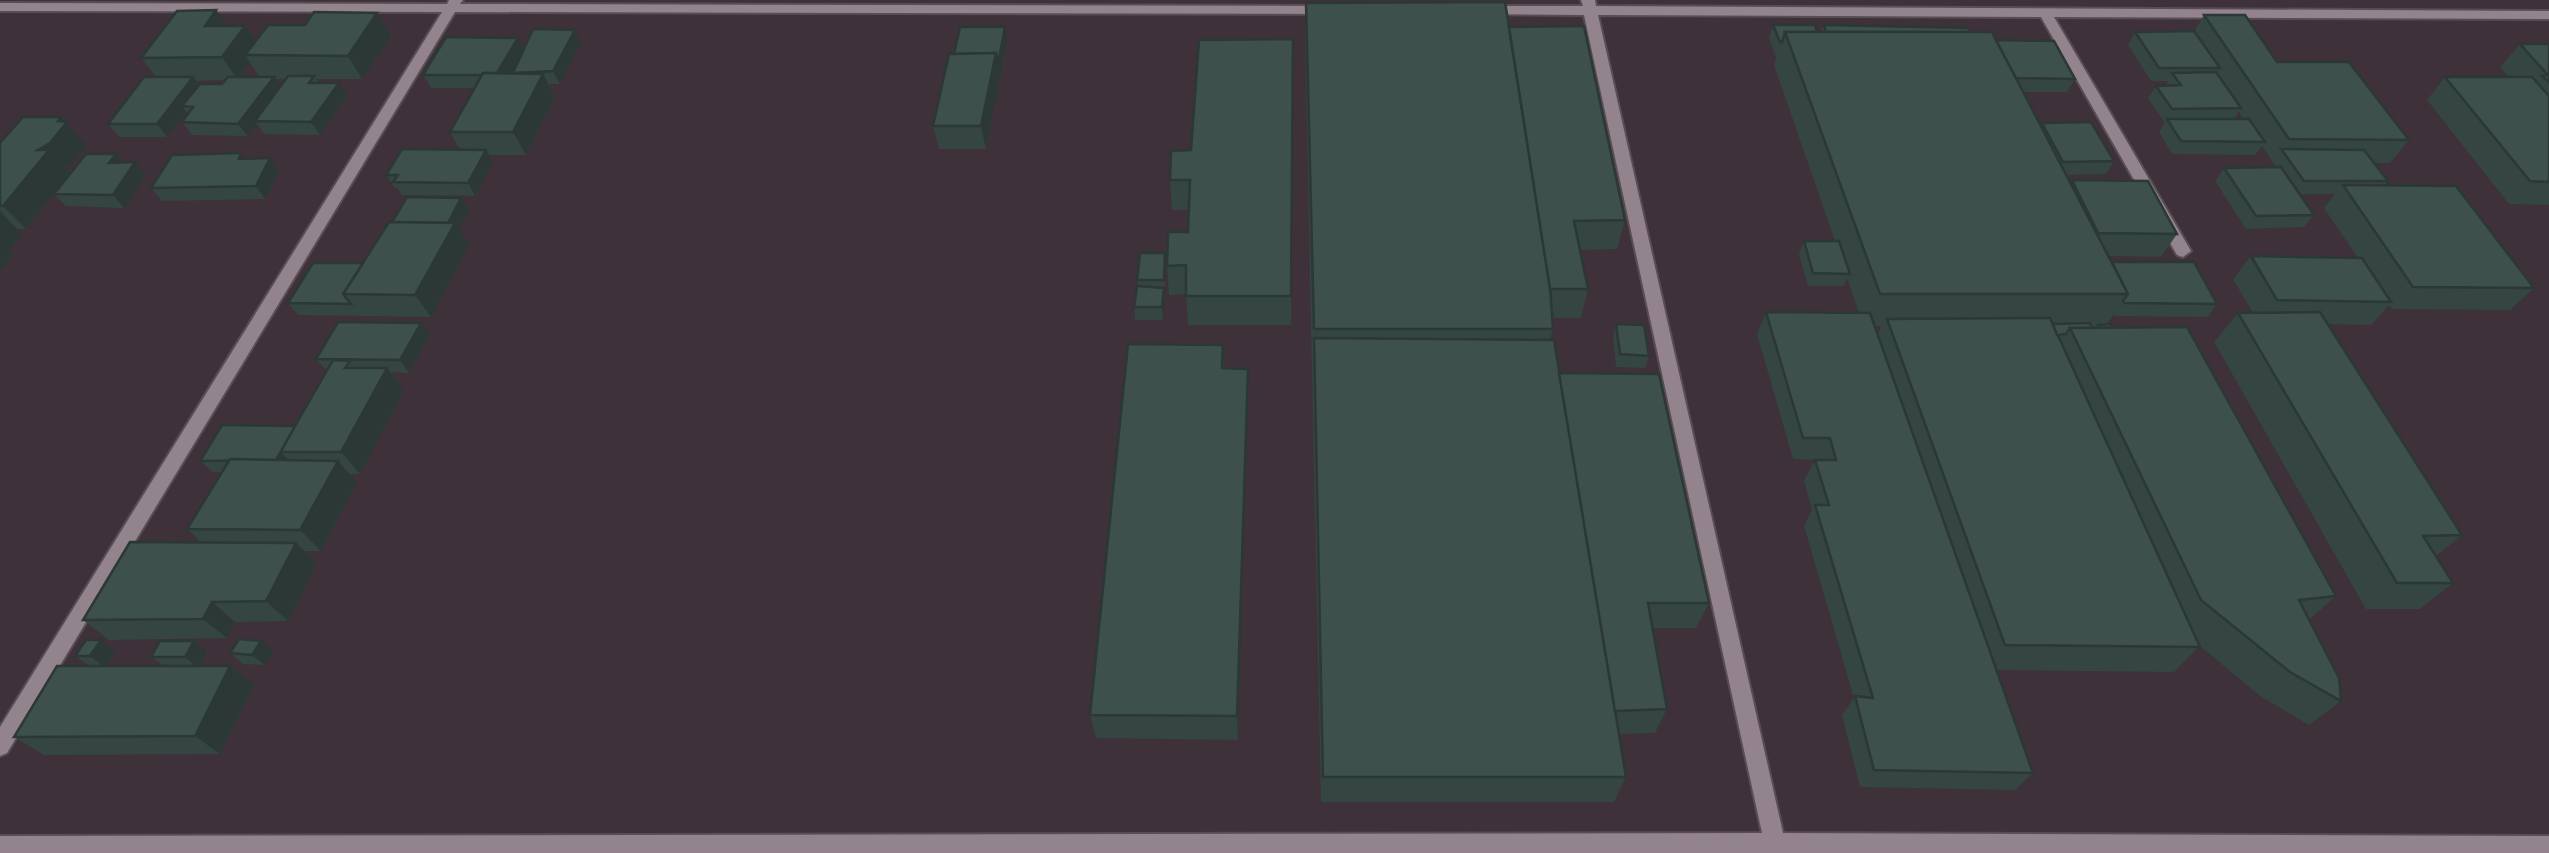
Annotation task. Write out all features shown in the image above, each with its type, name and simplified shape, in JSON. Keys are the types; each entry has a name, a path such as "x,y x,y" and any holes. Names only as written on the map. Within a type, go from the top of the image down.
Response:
{"street":[{"path":"0,746 454,4"},
{"path":"0,7 454,4 1350,10"},
{"path":"1589,5 1776,848"},
{"path":"1470,10 1589,5 2549,15"},
{"path":"2044,11 2184,251"},
{"path":"0,847 2549,847"}],"building":[{"path":"1505,2 1550,286 1553,329 1314,329 1306,3"},
{"path":"216,10 205,26 245,26 222,57 141,58 177,11"},
{"path":"314,12 377,13 348,56 245,55 268,25 305,25"},
{"path":"2204,15 2245,15 2277,62 2349,62 2409,140 2289,139"},
{"path":"1773,25 1815,25 1817,32 1785,32 1780,42"},
{"path":"1824,25 1968,28 1970,32 1826,32"},
{"path":"1584,26 1625,220 1574,221 1588,289 1550,289 1509,27"},
{"path":"960,27 1005,27 998,64 996,53 954,54"},
{"path":"533,29 575,30 553,71 513,73"},
{"path":"2194,31 2220,68 2159,68 2135,32"},
{"path":"1785,32 1992,32 2128,294 1880,294"},
{"path":"446,37 518,38 497,73 423,75"},
{"path":"1293,39 1291,296 1186,296 1186,265 1167,266 1168,232 1188,232 1190,180 1170,180 1171,151 1191,150 1199,40"},
{"path":"1996,40 2054,41 2075,79 2016,78"},
{"path":"2520,44 2549,44 2549,82 2542,76 2548,75"},
{"path":"996,53 981,126 933,126 949,54"},
{"path":"2216,72 2241,108 2172,109 2156,86 2181,85 2172,73"},
{"path":"483,73 543,74 513,132 450,132"},
{"path":"288,76 314,76 309,83 339,83 311,122 255,121"},
{"path":"144,77 193,77 157,124 108,124"},
{"path":"228,77 274,77 238,124 182,122 193,107 182,106 200,84 222,84"},
{"path":"2445,77 2532,77 2549,96 2549,182 2530,181"},
{"path":"23,117 61,117 58,121 67,122 50,143 38,150 49,150 0,206 0,143"},
{"path":"2167,119 2249,119 2265,142 2181,141"},
{"path":"2091,122 2114,161 2063,162 2042,123"},
{"path":"402,149 486,150 468,183 393,182 398,175 386,175"},
{"path":"2281,149 2364,150 2388,181 2304,181"},
{"path":"241,153 239,159 270,158 256,186 151,188 172,155"},
{"path":"86,154 116,154 109,163 135,162 113,195 54,194"},
{"path":"2281,167 2314,215 2256,216 2224,168"},
{"path":"2072,180 2148,181 2177,234 2098,233"},
{"path":"2343,185 2456,186 2534,288 2413,287"},
{"path":"407,197 461,198 448,223 392,222"},
{"path":"389,222 455,223 415,295 343,294"},
{"path":"1804,241 1839,241 1850,274 1813,273"},
{"path":"1140,253 1165,253 1164,280 1137,280"},
{"path":"2251,256 2362,258 2391,302 2277,300"},
{"path":"2112,262 2194,262 2217,304 2124,303 2128,294"},
{"path":"313,263 363,263 343,294 351,304 288,303"},
{"path":"1137,286 1164,288 1162,307 1134,307"},
{"path":"1766,312 1870,313 2033,773 1874,770 1855,696 1873,698 1815,505 1829,505 1815,460 1836,460 1830,438 1803,438"},
{"path":"2320,312 2462,535 2423,536 2453,583 2397,583 2238,313"},
{"path":"2050,318 2200,647 2005,645 1887,319"},
{"path":"338,322 421,323 400,360 316,359"},
{"path":"2090,323 2092,328 2070,328 2066,334 2057,335 2053,324"},
{"path":"1616,324 1644,325 1649,356 1620,354"},
{"path":"2187,327 2336,596 2299,600 2339,678 2341,701 2290,672 2201,600 2070,328"},
{"path":"1314,338 1554,340 1626,777 1323,777"},
{"path":"1128,344 1223,345 1222,368 1248,369 1237,716 1090,715"},
{"path":"333,360 350,361 345,368 387,368 341,452 280,452"},
{"path":"1559,373 1659,374 1709,603 1648,603 1667,709 1615,711"},
{"path":"222,425 295,426 276,460 200,461"},
{"path":"230,459 338,461 300,530 187,529"},
{"path":"130,542 296,543 266,601 212,602 203,619 83,620"},
{"path":"239,639 261,641 252,655 230,653"},
{"path":"86,640 101,640 90,656 75,656"},
{"path":"160,641 194,641 185,657 151,657"},
{"path":"57,666 230,666 195,736 14,737"}]}
